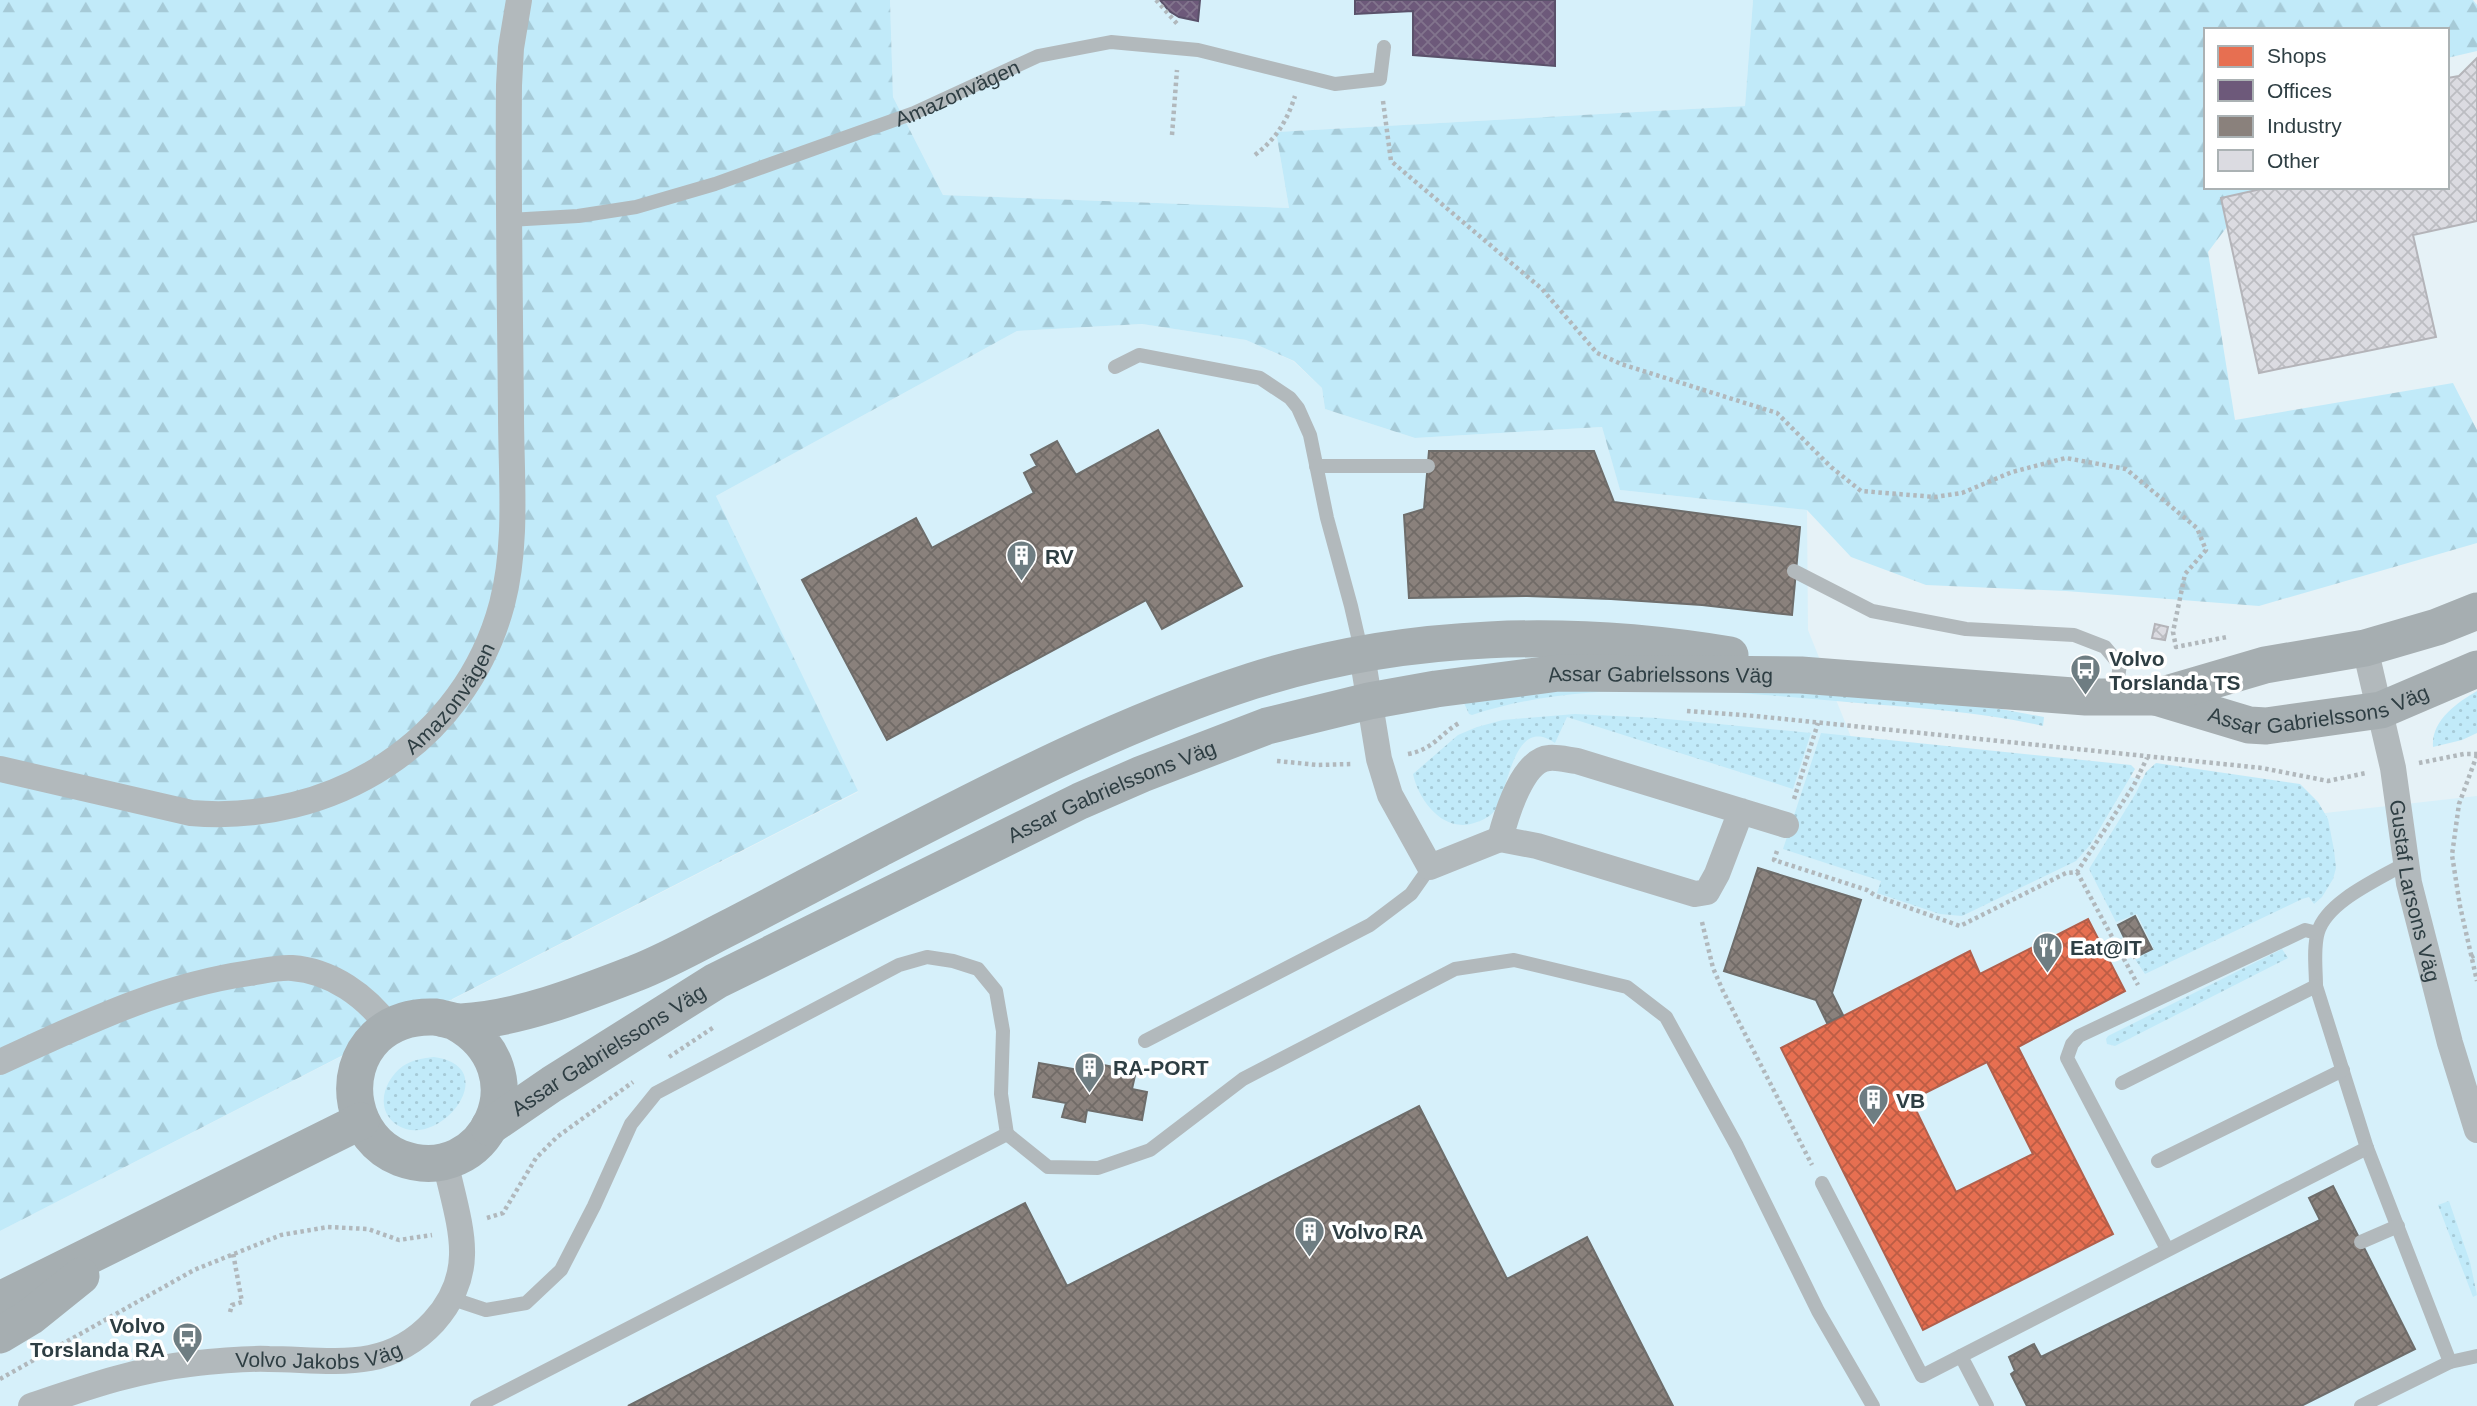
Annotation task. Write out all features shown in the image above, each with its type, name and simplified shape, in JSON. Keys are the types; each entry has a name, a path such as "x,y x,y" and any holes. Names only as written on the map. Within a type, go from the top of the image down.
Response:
{"street":[{"name":"Amazonvägen","path":"0,769 175,811 220,816 248,814 308,803 334,794 384,766 425,733 447,709 476,666 492,634 508,579 512,537 509,85 511,48 519,0"},
{"name":"Assar Gabrielssons Väg","path":"2156,697 2265,664 2365,648 2437,627 2477,611"},
{"name":"Assar Gabrielssons Väg","path":"455,1022 512,1017 639,972 1030,771 1127,728 1254,681 1362,655 1441,642 1558,638 1656,643 1729,655 1801,675"},
{"name":"Gustaf Larsons Väg","path":"2365,648 2393,768 2409,883 2437,995 2477,1130"},
{"path":"1362,655 1379,759 1390,795 1430,867 1500,839 1536,846 1695,894 1707,892 1717,874 1741,811"},
{"name":"Assar Gabrielssons Väg","path":"489,1127 552,1084 716,982 1080,801 1267,726 1368,701 1484,681 1559,673 1801,675 2115,697 2156,697 2249,725 2266,726 2381,710 2477,669"},
{"path":"1500,839 1521,782 1537,761 1549,758 1577,761 1786,825"},
{"path":"0,1062 125,1005 217,978 290,967 318,973 352,990 375,1009 388,1027"},
{"path":"414,1018 442,1018 455,1022 481,1040 496,1067 500,1082 496,1113 489,1127 474,1145 445,1161 419,1162 395,1156 375,1141 361,1121 355,1104 357,1069 364,1052 388,1027 414,1018"},
{"path":"0,1300 361,1121"},
{"name":"Volvo Jakobs Väg","path":"31,1406 107,1380 188,1364 264,1359 346,1360 372,1357 395,1349 422,1333 444,1312 460,1276 462,1253 445,1161"},
{"path":"0,1335 30,1317 141,1228"}],"lane":[{"name":"Amazonvägen","path":"509,220 590,214 662,200 715,184 914,113 1038,56 1111,42 1198,50 1335,84 1380,79"},
{"path":"1380,79 1384,47"},
{"path":"1115,366 1139,355 1260,378 1290,398 1298,408 1310,435 1326,518 1362,655"},
{"path":"1317,466 1428,466"},
{"path":"1794,571 1872,611 1966,629 2074,635 2105,648 2120,665 2115,697"},
{"path":"2406,863 2350,896 2325,915 2317,933 2316,986 2367,1148 2450,1362"},
{"path":"1144,1041 1370,925 1411,894 1430,867"},
{"path":"2167,1249 2067,1058 2071,1044 2079,1036 2305,930 2317,933"},
{"path":"450,1298 486,1310 526,1303 561,1270 631,1124 656,1093 899,965 927,957 978,969 996,991 1003,1031 1001,1094 1007,1134 1048,1167 1098,1168 1150,1150 1243,1079 1455,969 1514,960 1627,987 1666,1017 1737,1146 1818,1311 1873,1406"},
{"path":"2122,1083 2316,986"},
{"path":"2158,1161 2343,1070"},
{"path":"477,1406 1007,1134"},
{"path":"1822,1183 1923,1376 2367,1148"},
{"path":"2361,1242 2398,1226"},
{"path":"1961,1356 1987,1406"},
{"path":"2361,1406 2450,1362 2477,1356"}],"path":[{"path":"1156,0 1162,9"},
{"path":"1172,135 1177,62"},
{"path":"1255,155 1270,144 1289,117 1301,76"},
{"path":"1380,79 1391,161 1542,289 1597,353 1621,364 1777,413 1831,467 1861,491 1935,497 1962,493 2012,472 2066,458 2126,469 2197,528 2206,550 2185,574 2173,632 2176,647 2239,635"},
{"path":"1677,711 2262,768 2328,781 2463,754 2477,754 2459,804 2452,855 2477,981"},
{"path":"1415,752 1433,746 1446,731 1464,720"},
{"path":"1818,723 1774,860 1867,890 1875,896 1960,926 2066,873 2077,872"},
{"path":"2077,872 2134,785 2147,758"},
{"path":"2077,872 2148,1004"},
{"path":"1695,894 1713,968 1822,1183"},
{"path":"2471,957 2477,954"},
{"path":"230,1312 232,1305 242,1302 233,1253"}],"shaded area":[{"path":"890,0 1753,0 1745,106 1276,132 1289,208 943,195 893,97"},
{"path":"1142,324 1246,340 1293,361 1322,388 1325,409 1415,438 1602,427 1620,490 1807,510 1808,630 1851,737 2198,787 2325,813 2477,796 2477,1406 0,1406 0,1231 858,792 716,496 1017,331"}],"green space":[{"path":"0,0 890,0 893,97 943,195 1289,208 1276,132 1745,106 1753,0 2473,0 2477,5 2477,51 2449,58 2449,28 2204,28 2204,189 2255,189 2208,252 2235,420 2453,383 2477,430 2477,543 2259,606 2066,591 1926,585 1851,557 1807,510 1620,490 1602,427 1415,438 1325,409 1322,388 1294,361 1246,340 1142,324 1017,331 716,496 858,791 0,1231"},
{"path":"1603,683 1925,699 2044,717 2043,726 1997,717 1928,709 1763,695 1664,690 1564,695 1517,703 1472,715 1464,703"},
{"path":"2477,691 2477,733 2462,740 2433,747 2436,729 2447,713"},
{"path":"1575,714 1657,718 1811,733 1793,789 1567,717 1555,743 1541,737 1530,739 1521,746 1514,758 1500,800 1493,812 1484,819 1465,825 1444,820 1427,805 1416,785 1413,774 1458,735 1503,720"},
{"path":"1821,733 2131,765 2135,769 2090,845 2076,861 1962,916 1940,914 1877,893 1881,881 1783,849"},
{"path":"2156,763 2300,784 2318,802 2328,819 2336,868 2322,897 2314,904 2309,897 2302,899 2145,974 2135,959 2154,949 2137,914 2116,922 2089,869 2146,772"},
{"path":"2282,949 2288,958 2115,1046 2107,1044 2108,1036"},
{"path":"434,1057 455,1064 464,1076 465,1090 458,1105 446,1118 430,1127 413,1130 397,1125 390,1118 384,1103 384,1095 391,1079 406,1064"},
{"path":"2449,1201 2470,1262 2477,1295 2473,1297 2438,1205"}],"building: Shops":[{"name":"VB","path":"2088,919 2125,991 2018,1047 2113,1234 1923,1330 1781,1048 1970,951 1980,974","holes":["1987,1062 2033,1154 1956,1192 1911,1100"]}],"building: Offices":[{"path":"1160,0 1200,0 1198,21 1179,17 1169,11"},
{"path":"1355,0 1555,0 1555,66 1413,55 1413,11 1355,14"}],"building: Industry":[{"name":"RV","path":"1158,430 1242,586 1162,629 1146,600 887,740 802,580 916,518 932,548 1034,493 1024,473 1037,466 1031,455 1057,441 1076,475"},
{"path":"1429,451 1594,451 1614,502 1800,527 1792,615 1611,599 1527,596 1409,598 1404,515 1424,509"},
{"path":"1758,868 1861,900 1832,993 1843,1015 1827,1023 1816,1000 1724,971"},
{"path":"2135,916 2152,949 2134,958 2118,925"},
{"name":"RA-PORT","path":"1039,1063 1090,1072 1092,1063 1136,1071 1132,1089 1147,1092 1142,1120 1087,1110 1085,1122 1062,1117 1066,1103 1033,1097"},
{"name":"Volvo RA","path":"1419,1106 1507,1279 1587,1237 1673,1406 628,1406 1025,1203 1067,1286"},
{"path":"2333,1186 2415,1349 2301,1406 2027,1406 2011,1374 2015,1371 2009,1357 2034,1344 2041,1357 2320,1220 2309,1198"}],"building: Other":[{"path":"2477,58 2477,221 2413,235 2436,337 2259,373 2221,198 2261,189 2449,189 2449,78 2459,76"},
{"path":"2155,624 2168,627 2165,640 2152,638"}],"place":[{"name":"RV","path":"1022,583"},
{"name":"Volvo Torslanda TS","path":"2086,697"},
{"name":"Eat@IT","path":"2047,974"},
{"name":"RA-PORT","path":"1090,1094"},
{"name":"VB","path":"1873,1127"},
{"name":"Volvo RA","path":"1309,1258"},
{"name":"Volvo Torslanda RA","path":"188,1364"}]}
